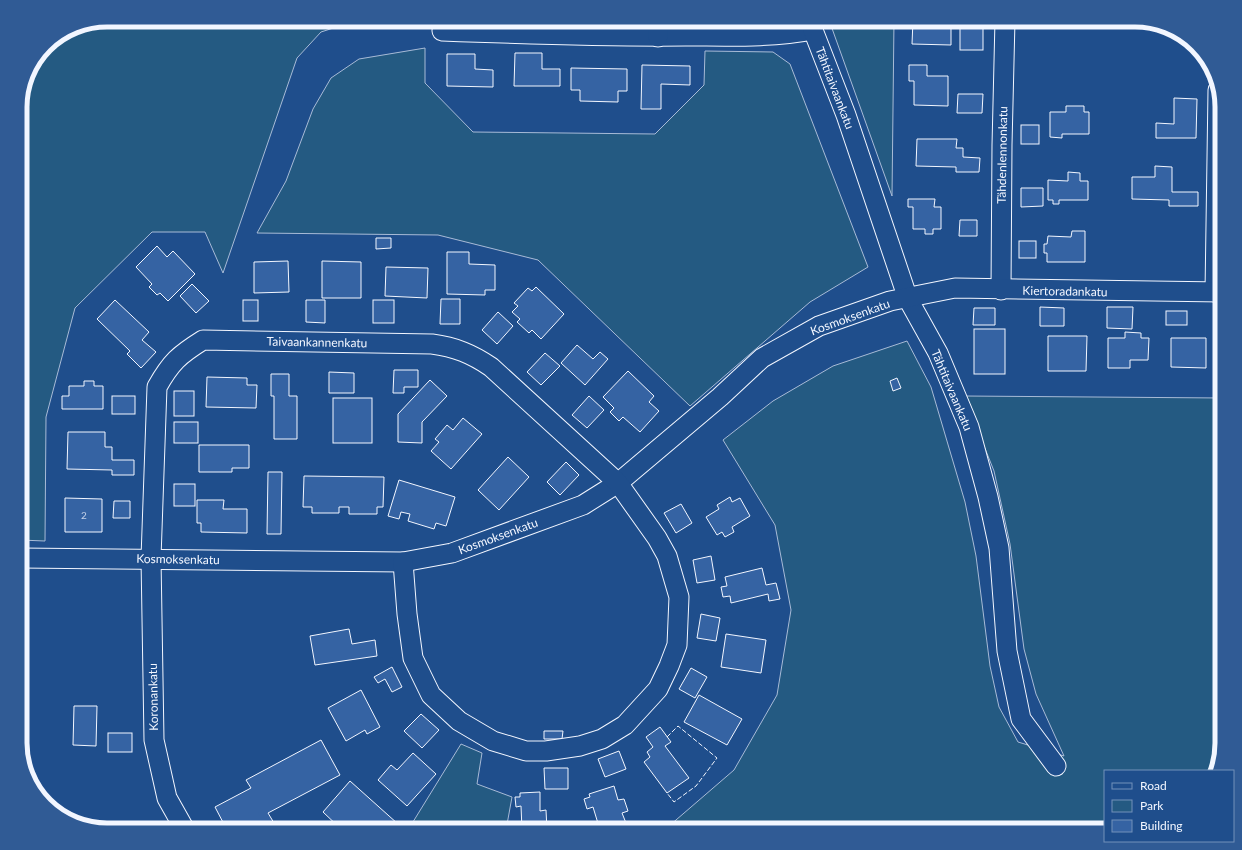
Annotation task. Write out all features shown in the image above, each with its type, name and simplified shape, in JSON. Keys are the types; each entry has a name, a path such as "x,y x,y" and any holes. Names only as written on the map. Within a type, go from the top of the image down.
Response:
{"street":[{"path":"550,27 658,28 767,36 804,27"},
{"name":"Tähtitaivaankatu","path":"813,27 846,115 908,299 938,353 968,428 988,497 999,548 1007,651 1021,719 1056,766"},
{"name":"Tähdenlennonkatu","path":"1002,290 1002,145 1005,27"},
{"name":"Kiertoradankatu","path":"908,299 955,288 1002,290 1215,292"},
{"name":"Kosmoksenkatu","path":"27,558 151,558 403,562 452,553 583,505 618,483 720,398 762,358 819,326 890,301 908,299"},
{"name":"Taivaankannenkatu","path":"151,558 157,387 168,367 182,353 203,340 432,344 451,346 472,354 491,367 618,483 657,538 667,556 679,597 677,645 658,689 625,725 602,739 573,747 546,751 526,751 493,741 459,721 431,695 413,658 407,614 403,562"},
{"name":"Koronankatu","path":"151,558 154,740 167,798 181,823"}],"green space":[{"path":"101,27 336,27 321,32 297,58 223,273 205,232 152,232 75,308 46,417 45,541 27,540 27,101 33,76 40,62 50,50 62,40 76,33"},
{"path":"832,27 894,27 892,196"},
{"path":"425,48 425,83 473,132 655,134 704,85 705,51 773,52 790,64 868,267 810,302 690,406 538,260 438,235 257,233 286,181 313,109 331,78 359,59"},
{"path":"907,341 931,387 965,502 976,556 990,666 999,707 1018,742 1064,756 1036,694 1024,649 1010,544 994,471 964,396 1215,398 1215,749 1211,770 1104,770 1104,823 672,823 734,770 777,695 791,610 775,525 723,440 773,401 833,366"},
{"path":"461,744 482,753 477,784 512,797 507,823 412,823"}],"building":[{"path":"913,27 951,27 951,45 912,44"},
{"path":"960,28 983,28 983,50 960,50"},
{"path":"515,53 542,53 542,69 560,69 560,86 514,86"},
{"path":"447,54 475,54 475,69 493,70 493,87 447,86"},
{"path":"642,65 690,66 690,85 661,84 661,109 641,109"},
{"path":"909,65 927,65 927,76 948,76 948,106 914,105 914,81 909,81"},
{"path":"571,68 627,69 627,91 618,91 618,102 580,101 580,90 571,90"},
{"path":"958,94 983,94 982,113 957,113"},
{"path":"1174,98 1197,99 1196,138 1156,138 1156,123 1174,124"},
{"path":"1066,106 1084,106 1084,112 1089,112 1089,134 1062,134 1062,138 1050,137 1050,112 1066,112"},
{"path":"1021,125 1039,125 1039,144 1021,144"},
{"path":"917,139 957,139 956,148 963,148 963,157 980,158 979,172 956,172 956,167 916,166"},
{"path":"1155,166 1172,167 1172,192 1198,192 1198,206 1169,206 1169,200 1132,199 1132,177 1155,177"},
{"path":"1068,172 1080,173 1080,181 1088,181 1088,200 1059,200 1059,204 1053,204 1053,200 1048,200 1048,180 1068,181"},
{"path":"1021,188 1043,188 1043,206 1021,207"},
{"path":"908,199 935,199 934,207 941,207 941,229 933,229 933,234 925,234 925,229 913,229 913,207 908,207"},
{"path":"960,220 977,220 977,236 959,236"},
{"path":"1072,231 1085,231 1085,262 1047,262 1047,253 1044,253 1044,244 1047,244 1048,236 1071,237"},
{"path":"376,238 391,238 391,248 376,249"},
{"path":"1019,241 1036,241 1036,258 1019,258"},
{"path":"157,246 167,257 173,251 195,274 168,301 160,293 157,295 149,287 152,284 136,267"},
{"path":"447,252 469,252 469,264 495,265 495,290 485,290 485,295 447,294"},
{"path":"288,261 289,292 254,293 254,262"},
{"path":"322,261 361,262 361,298 322,298"},
{"path":"386,267 428,268 427,298 385,296"},
{"path":"192,284 209,301 196,313 180,296"},
{"path":"536,287 564,314 541,339 532,330 529,333 517,322 520,319 512,312 518,306 514,303 528,288 532,291"},
{"path":"441,299 460,299 460,324 440,324"},
{"path":"115,300 149,332 142,340 156,352 141,368 127,354 130,351 97,319"},
{"path":"243,300 258,300 258,321 243,321"},
{"path":"306,300 325,300 325,323 306,322"},
{"path":"373,300 394,300 394,323 373,323"},
{"path":"1040,307 1064,308 1064,326 1040,326"},
{"path":"1107,307 1133,307 1132,329 1107,328"},
{"path":"974,308 995,308 995,325 973,325"},
{"path":"1166,311 1187,311 1187,325 1166,325"},
{"path":"498,312 513,326 497,344 482,330"},
{"path":"974,329 1005,329 1005,374 974,374"},
{"path":"1125,332 1141,333 1141,338 1149,338 1148,360 1130,360 1130,368 1108,368 1108,338 1125,338"},
{"path":"1048,336 1087,336 1086,371 1048,371"},
{"path":"1171,338 1206,338 1206,368 1171,367"},
{"path":"577,345 593,359 600,352 608,359 585,385 561,363"},
{"path":"545,353 560,366 541,385 527,372"},
{"path":"394,370 418,370 418,387 404,387 404,393 393,393"},
{"path":"628,371 654,396 649,402 659,411 640,432 623,417 619,421 610,412 614,408 603,397"},
{"path":"329,372 354,373 354,393 329,393"},
{"path":"271,374 289,374 289,396 297,396 297,439 274,439 274,396 271,396"},
{"path":"207,377 247,378 247,385 257,385 256,408 206,407"},
{"path":"897,378 901,388 893,391 890,381"},
{"path":"430,380 447,396 422,422 422,443 398,442 398,414"},
{"path":"84,381 94,381 94,386 103,386 103,409 62,409 62,396 69,396 69,386 84,386"},
{"path":"174,391 194,391 194,416 174,416"},
{"path":"112,396 135,396 135,414 112,414"},
{"path":"589,396 604,410 587,428 572,415"},
{"path":"333,398 372,398 372,443 333,443"},
{"path":"463,418 482,434 451,469 431,451 439,442 435,439 447,425 453,430"},
{"path":"174,422 198,422 198,443 174,443"},
{"path":"68,432 105,432 105,447 112,447 112,460 134,460 134,475 112,475 112,470 67,469"},
{"path":"199,445 249,445 249,468 232,468 232,472 199,472"},
{"path":"508,457 529,477 499,510 478,490"},
{"path":"566,462 579,475 560,495 547,482"},
{"path":"268,472 282,472 281,534 267,534"},
{"path":"304,476 384,477 383,507 377,507 377,514 349,514 349,507 339,507 339,513 312,513 312,507 303,507"},
{"path":"399,480 455,497 446,526 436,523 434,529 408,521 410,514 401,512 399,519 388,516"},
{"path":"174,484 195,484 195,506 174,506"},
{"path":"730,497 732,502 740,498 750,516 732,527 734,532 725,537 722,532 717,535 706,517 719,509 717,505"},
{"path":"65,498 102,499 102,532 65,532"},
{"path":"197,500 224,500 223,509 247,509 247,533 201,532 201,523 197,523"},
{"path":"114,501 130,501 130,518 113,518"},
{"path":"681,504 692,523 676,533 664,513"},
{"path":"711,556 715,580 697,583 693,560"},
{"path":"762,568 766,585 776,583 780,599 769,601 768,594 731,603 730,596 723,597 721,587 727,586 725,577"},
{"path":"701,614 720,618 716,641 697,638"},
{"path":"349,629 352,644 375,640 377,656 315,665 310,636"},
{"path":"726,634 766,640 761,673 721,667"},
{"path":"392,667 402,687 392,692 385,679 378,683 374,677"},
{"path":"691,668 707,677 695,698 679,689"},
{"path":"361,690 380,727 367,734 365,730 346,741 328,708"},
{"path":"699,695 742,719 727,745 684,722"},
{"path":"74,706 97,706 96,746 73,745"},
{"path":"421,714 439,730 422,748 404,731"},
{"path":"660,727 671,742 665,746 689,778 667,793 644,762 650,757 647,752 653,747 646,737"},
{"path":"544,731 563,731 562,739 544,739"},
{"path":"108,733 132,733 132,752 108,752"},
{"path":"321,740 340,775 268,813 274,823 223,823 215,807 251,788 246,780"},
{"path":"619,751 626,769 605,777 598,759"},
{"path":"413,753 436,774 407,806 378,780 391,765 397,770"},
{"path":"544,768 568,768 568,789 545,789"},
{"path":"350,781 397,823 335,823 323,812"},
{"path":"614,786 618,800 624,799 628,811 622,813 626,823 598,823 593,807 587,809 584,799 590,797 589,794"},
{"path":"540,792 540,811 546,810 547,823 522,823 521,806 516,807 515,797 520,797 520,793"}],"fence":[{"path":"667,737 678,726 717,758 696,786 674,802 667,793"}]}
